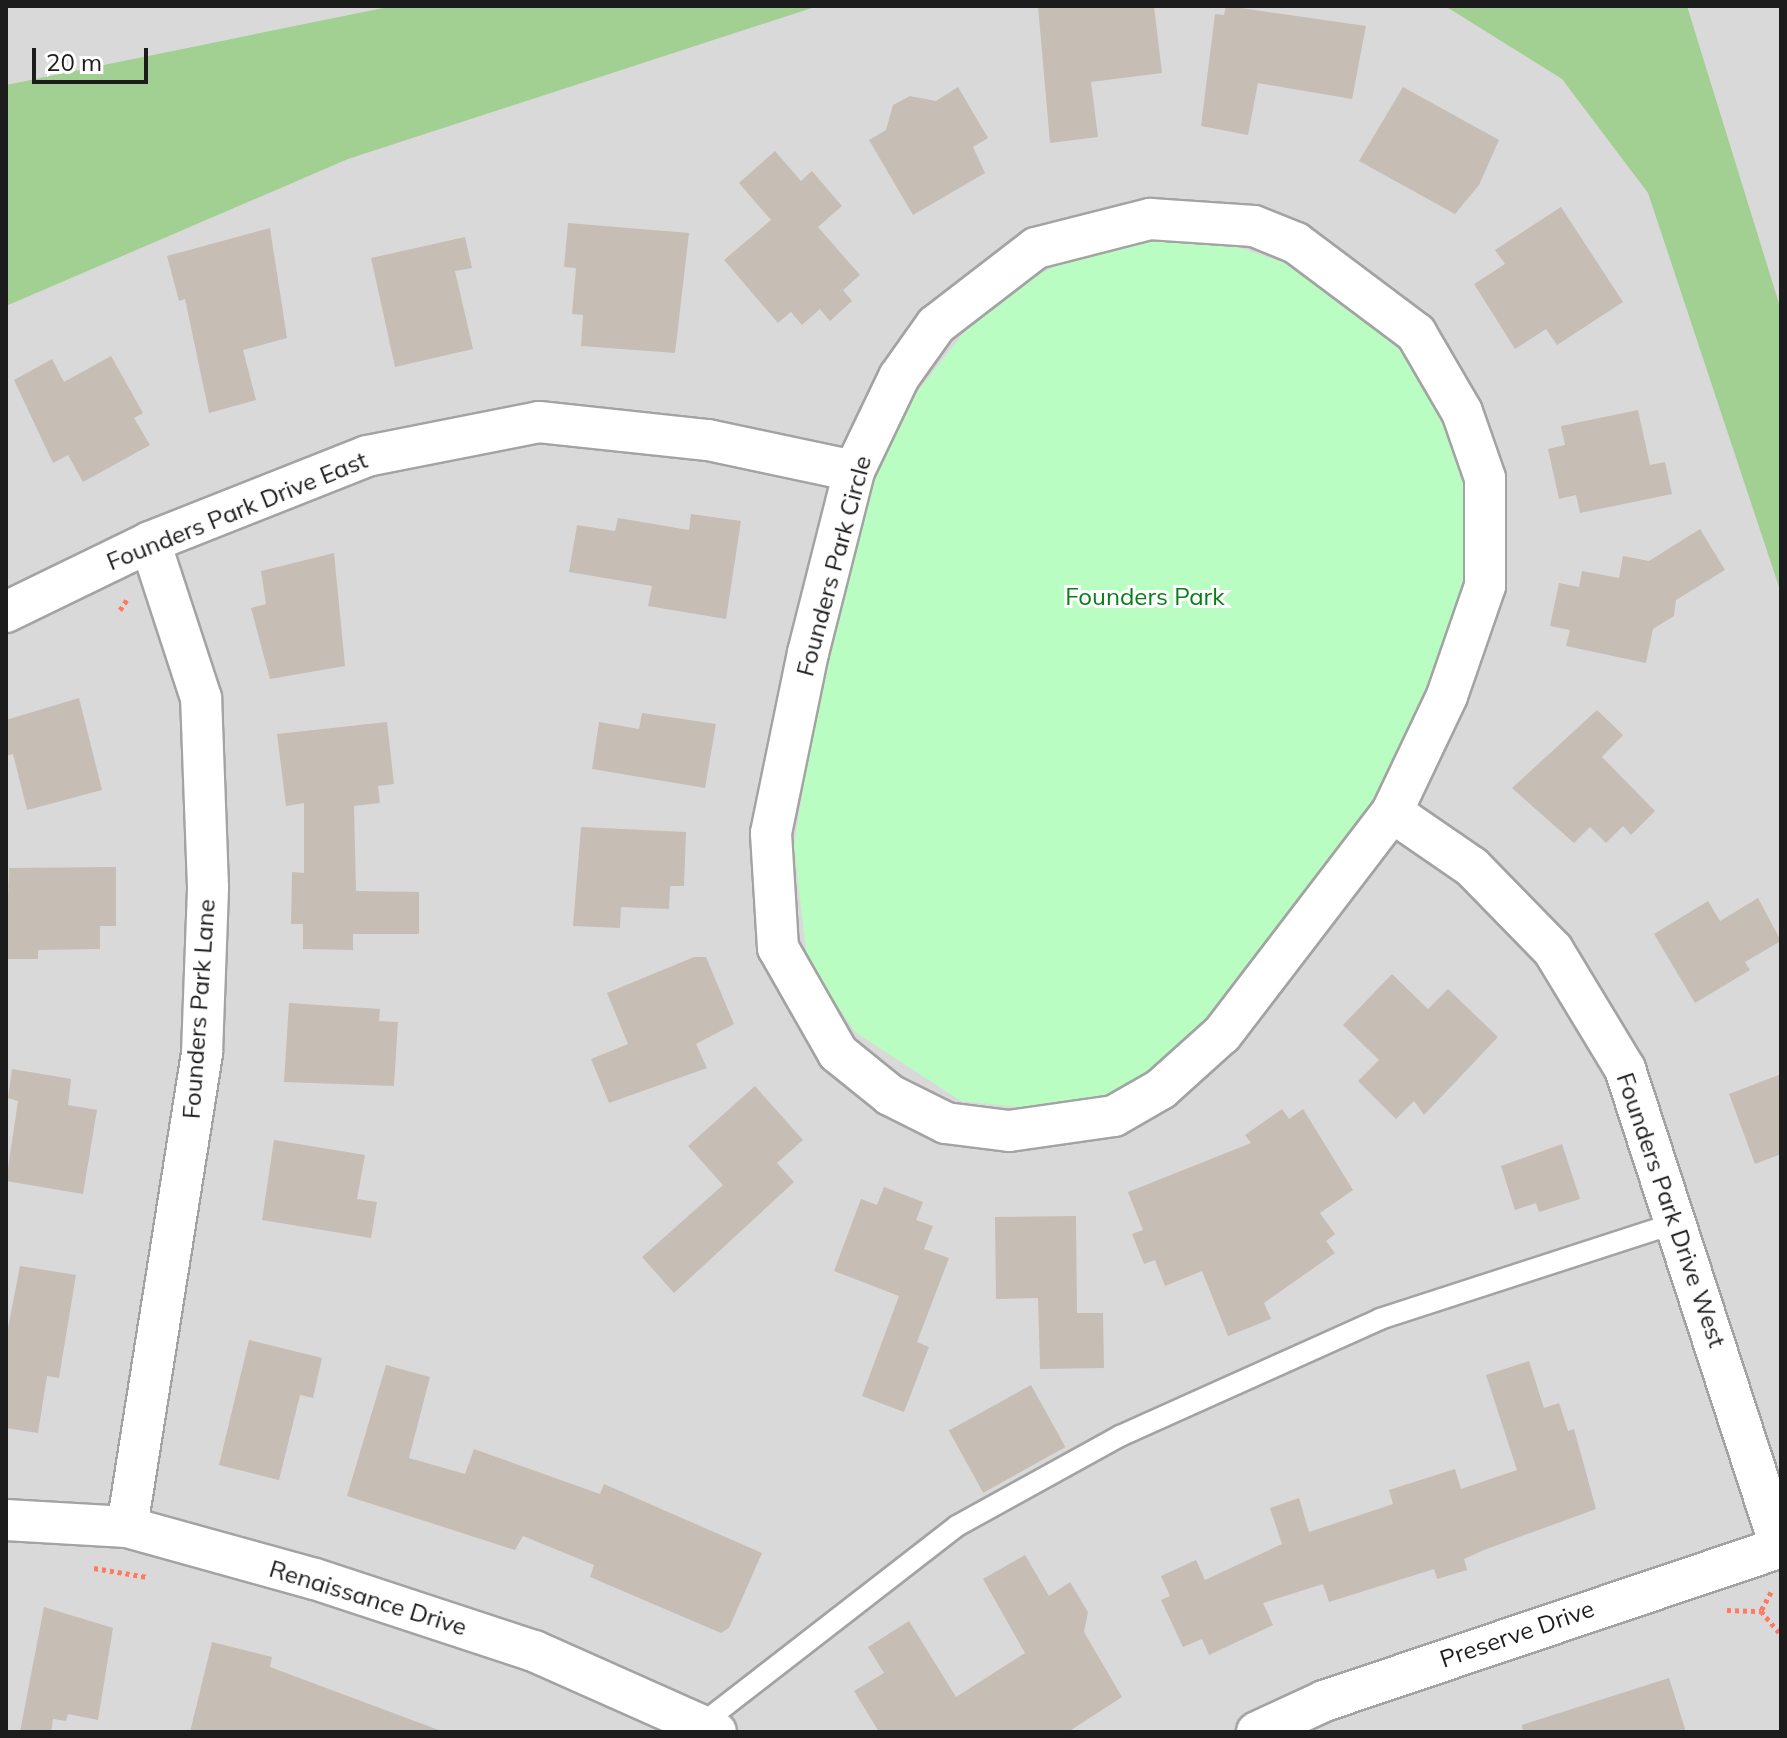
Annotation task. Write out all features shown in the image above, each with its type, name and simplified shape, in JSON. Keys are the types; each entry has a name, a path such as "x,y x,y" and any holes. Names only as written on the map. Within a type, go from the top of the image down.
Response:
{"street":[{"name":"Founders Park Circle","path":"1150,219 1254,226 1296,243 1416,333 1462,412 1485,478 1485,586 1447,696 1392,812 1222,1034 1161,1089 1114,1116 1009,1131 946,1123 890,1095 838,1053 808,1008 778,948 771,891 771,833 854,471 899,377 936,325 1036,248 1150,219"},
{"name":"Founders Park Drive East","path":"6,612 150,542 367,456 539,422 708,440 854,471"},
{"name":"Founders Park Lane","path":"127,1527 202,1053 208,887 201,698 150,542"},
{"name":"Founders Park Drive West","path":"1392,812 1472,867 1553,950 1625,1069 1678,1222 1781,1547"},
{"name":"Renaissance Drive","path":"6,1520 127,1527 534,1651 703,1729"},
{"name":"Preserve Drive","path":"1257,1732 1324,1701 1781,1547"}],"lane":[{"path":"703,1729 957,1526 1120,1436 1380,1319 1678,1222"}],"shaded area":[{"path":"6,6 1781,6 1781,1732 6,1732"}],"green space":[{"path":"393,6 818,6 348,159 6,306 6,85"},
{"path":"1445,6 1687,6 1781,310 1781,593 1648,193 1562,79"},
{"name":"Founders Park","path":"1202,235 1338,281 1417,358 1481,471 1479,584 1391,816 1175,1071 1074,1113 961,1101 855,1032 807,960 794,846 854,471 993,296 1090,250"}],"building":[{"path":"1038,6 1154,6 1162,73 1091,82 1098,137 1050,143"},
{"path":"1226,6 1366,26 1352,99 1258,83 1248,135 1201,126 1215,14 1224,15"},
{"path":"958,87 988,138 973,147 985,173 913,215 869,140 886,130 893,105 910,96 936,101"},
{"path":"1403,87 1499,140 1479,185 1455,214 1359,161"},
{"path":"775,151 801,181 812,171 842,206 818,227 860,275 843,290 852,301 830,321 820,309 802,325 791,312 778,323 724,260 771,220 739,183"},
{"path":"1561,207 1623,302 1557,345 1546,329 1515,349 1474,284 1505,264 1495,250"},
{"path":"568,223 689,233 675,353 581,346 583,315 572,314 576,268 564,267"},
{"path":"270,228 287,338 243,350 256,400 209,413 185,299 179,301 167,256"},
{"path":"465,237 472,268 455,271 473,349 395,367 371,258"},
{"path":"111,356 143,413 134,418 150,445 83,482 68,455 53,463 14,380 52,359 64,382"},
{"path":"1638,410 1650,465 1665,462 1672,494 1580,513 1576,495 1559,499 1548,449 1565,445 1561,426"},
{"path":"691,514 741,521 726,619 648,606 652,586 569,572 577,525 615,531 618,518 689,530"},
{"path":"1700,529 1725,570 1676,600 1674,616 1653,629 1646,663 1566,646 1570,630 1550,626 1559,583 1579,587 1582,571 1619,578 1623,556 1649,561"},
{"path":"334,553 345,666 270,679 251,608 266,604 261,571"},
{"path":"79,698 102,790 27,810 13,754 6,756 6,720"},
{"path":"1597,710 1623,735 1602,757 1655,811 1631,835 1623,826 1606,843 1590,827 1574,843 1512,788"},
{"path":"642,713 716,724 705,788 592,769 599,722 639,729"},
{"path":"387,722 394,784 378,786 380,803 354,806 356,891 419,892 419,934 353,934 353,950 303,949 303,924 291,924 292,872 304,873 304,803 286,806 277,734"},
{"path":"581,827 686,832 684,886 670,886 669,909 621,907 620,928 573,926"},
{"path":"116,867 116,926 100,926 100,949 38,950 38,959 6,959 9,868"},
{"path":"1758,898 1781,941 1745,962 1750,970 1695,1003 1654,934 1708,901 1720,921"},
{"path":"694,957 706,957 734,1024 696,1044 707,1068 609,1103 591,1059 628,1044 607,993"},
{"path":"1392,974 1428,1009 1448,989 1498,1037 1424,1115 1414,1101 1396,1119 1358,1081 1379,1060 1343,1025"},
{"path":"289,1003 380,1009 379,1021 398,1022 394,1086 284,1082"},
{"path":"12,1069 71,1079 68,1105 97,1110 83,1194 6,1181 18,1101 8,1098"},
{"path":"1781,1074 1781,1154 1755,1164 1729,1094"},
{"path":"755,1086 803,1140 777,1163 794,1182 674,1293 642,1257 723,1185 688,1146"},
{"path":"1282,1109 1289,1119 1303,1109 1353,1190 1320,1213 1335,1234 1326,1241 1335,1253 1264,1303 1271,1319 1228,1336 1202,1271 1165,1286 1155,1260 1144,1264 1132,1234 1143,1230 1128,1192 1251,1143 1245,1135"},
{"path":"274,1140 365,1155 357,1199 377,1202 371,1238 262,1220"},
{"path":"1562,1144 1580,1199 1539,1212 1536,1203 1515,1210 1501,1166"},
{"path":"884,1187 923,1202 916,1220 933,1226 924,1249 949,1258 917,1342 929,1347 904,1412 862,1396 899,1296 834,1271 861,1199 877,1205"},
{"path":"1076,1216 1077,1313 1103,1313 1104,1368 1040,1369 1038,1298 996,1299 995,1217"},
{"path":"20,1266 76,1275 59,1378 47,1376 38,1433 6,1428 6,1338"},
{"path":"249,1340 322,1358 313,1398 300,1395 279,1480 219,1465"},
{"path":"1529,1361 1544,1408 1559,1403 1568,1431 1574,1429 1596,1509 1464,1559 1467,1570 1437,1579 1434,1569 1329,1602 1323,1584 1263,1603 1273,1625 1209,1655 1202,1639 1183,1647 1161,1600 1170,1596 1161,1576 1196,1560 1205,1580 1282,1544 1270,1508 1299,1498 1309,1532 1393,1504 1389,1490 1455,1469 1461,1489 1517,1470 1486,1375"},
{"path":"386,1365 430,1377 409,1458 465,1474 474,1449 600,1494 604,1484 762,1553 729,1628 721,1633 590,1577 594,1565 523,1536 515,1550 347,1496"},
{"path":"1031,1385 1065,1447 983,1493 949,1431"},
{"path":"1025,1555 1049,1596 1070,1582 1088,1612 1084,1632 1122,1697 1068,1732 879,1732 854,1691 884,1673 868,1647 909,1621 956,1697 1025,1653 983,1579"},
{"path":"44,1607 113,1628 98,1720 68,1714 66,1721 53,1719 51,1732 20,1732"},
{"path":"212,1642 272,1657 270,1667 444,1732 190,1732"},
{"path":"1669,1678 1686,1732 1523,1732 1522,1725"}]}
